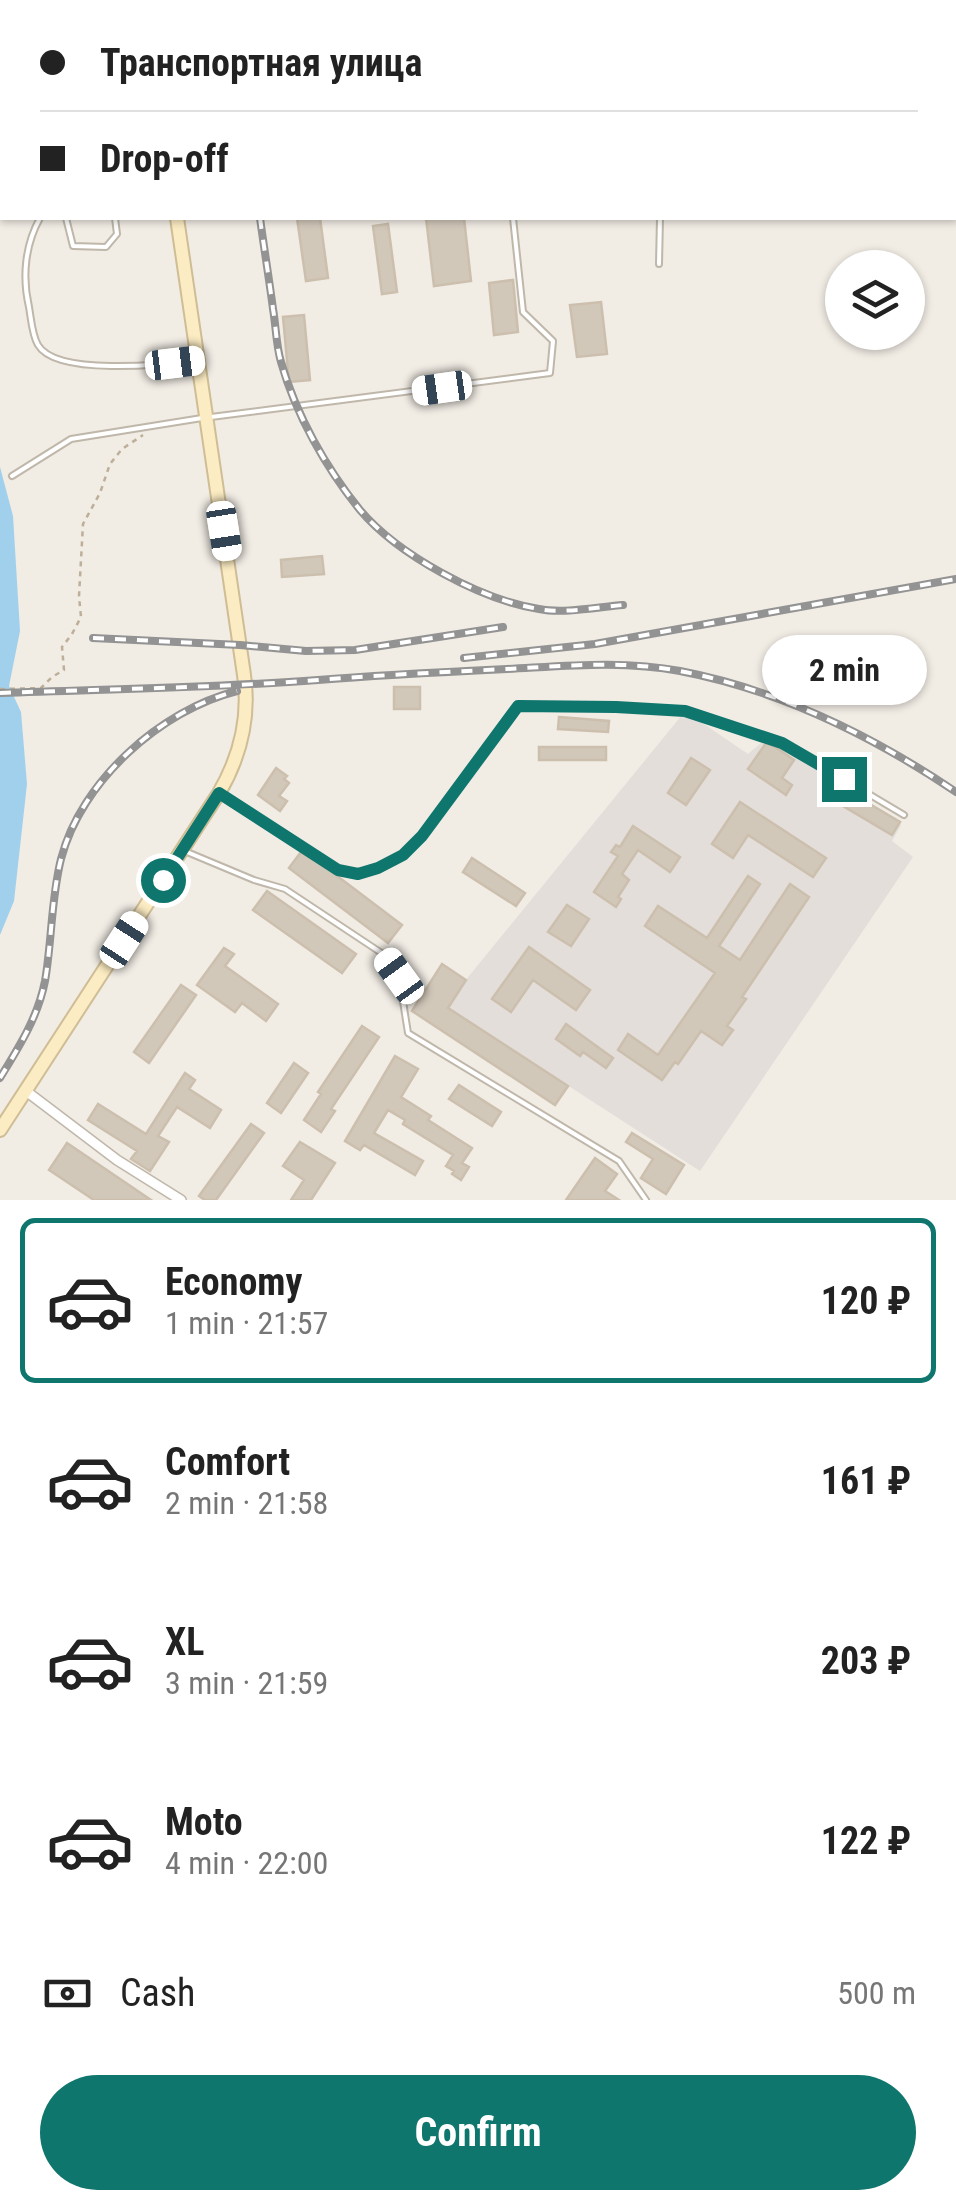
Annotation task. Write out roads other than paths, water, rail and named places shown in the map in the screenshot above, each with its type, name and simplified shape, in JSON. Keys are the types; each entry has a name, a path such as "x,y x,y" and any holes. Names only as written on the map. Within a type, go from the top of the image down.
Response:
{"street":[{"path":"0,1130 219,793 240,744 246,701 177,220"},
{"path":"26,1090 117,1160 181,1200"}],"lane":[{"path":"39,220 24,262 26,293 38,345 51,358 82,365 154,366 197,360"},
{"path":"66,220 73,246 106,247 117,234 115,220"},
{"path":"12,476 71,439 550,373 553,341 523,312 513,220"},
{"path":"659,264 660,220"},
{"path":"219,793 338,870 358,874 403,855 422,836 518,706 616,707 685,711 782,743 904,815"},
{"path":"183,850 286,889 383,954 399,976 408,1034 619,1161 646,1200"}],"water":[{"path":"0,467 13,516 20,631 9,686 21,712 27,784 14,901 0,935"}],"railway":[{"path":"260,220 278,349 287,382 335,477 376,527 442,573 516,604 549,610 623,605"},
{"path":"464,658 595,644 956,579"},
{"path":"93,638 306,651 355,650 503,627"},
{"path":"0,693 238,685 572,665 659,668 717,679 789,703 892,752 956,792"},
{"path":"0,1078 38,1007 61,859 86,803 105,777 153,732 208,700 237,691"}]}
